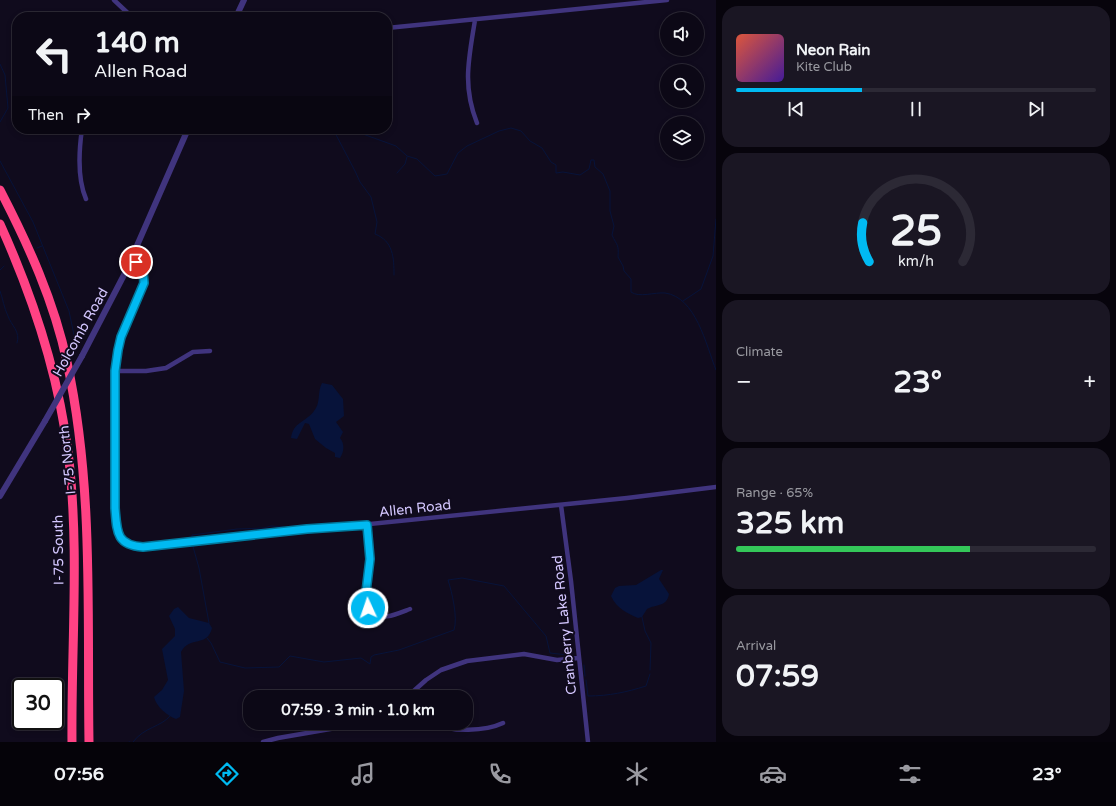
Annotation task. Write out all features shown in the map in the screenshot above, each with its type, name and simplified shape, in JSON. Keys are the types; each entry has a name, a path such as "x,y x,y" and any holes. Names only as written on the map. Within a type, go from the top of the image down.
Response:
{"highway":[{"name":"I-75 North","path":"0,190 23,235 54,314 67,361 81,443 87,516 89,742"},
{"name":"I-75 South","path":"0,224 34,306 54,374 64,424 71,494 73,571 71,681 72,742"},
{"path":"68,742 71,681"}],"street":[{"path":"114,0 127,12"},
{"path":"238,12 244,0"},
{"path":"392,28 667,0"},
{"path":"475,20 467,72 472,110 477,123"},
{"path":"81,134 80,159 83,190 86,198"},
{"name":"Holcomb Road","path":"0,496 103,319 132,258 186,134"},
{"name":"Allen Road","path":"132,258 143,272 144,283 121,337 115,371 116,527 120,537 125,543 132,546 143,547 307,529 367,525 716,487"},
{"path":"115,371 146,371 166,368 193,352 210,351"},
{"name":"Cranberry Lake Road","path":"561,505 588,742"},
{"path":"367,525 370,559 366,592 370,613 375,616 382,617 397,614 410,608"},
{"path":"415,690 426,680 441,670 467,661 524,654 557,660 579,658"},
{"path":"473,729 491,727 503,723"},
{"path":"263,742 324,730"}],"water":[{"path":"322,383 332,385 343,399 344,416 336,422 343,432 340,438 343,443 343,448 340,458 335,457 335,453 315,439 309,424 305,423 297,439 291,438 297,425 311,415 316,408"},
{"path":"663,570 659,579 669,594 668,598 664,603 647,609 642,617 638,618 626,612 613,600 611,596 615,588 619,586 636,585"},
{"path":"178,607 189,618 209,623 212,628 210,634 206,638 189,644 181,652 184,691 180,717 176,719 169,716 162,710 154,697 162,690 168,680 162,649 175,636 175,629 169,616 174,609"}],"waterway":[{"path":"0,64 5,75 8,108 0,122"},
{"path":"363,134 396,146 407,156 417,159 435,176 447,174 458,153 467,146 499,131 511,128 521,131 530,141 542,148 551,162 556,165 556,173 563,172 580,175 589,169 591,160 594,160 595,167 603,174 610,191 610,211 614,226 612,235 617,245 618,257 624,271 631,279 631,292 638,295 665,293 676,296 685,303 704,336 716,370"},
{"path":"336,134 360,182 371,197 377,222 375,234 381,237 389,245 393,256 394,275"},
{"path":"397,173 405,164 407,157"},
{"path":"0,161 33,222 69,311 74,335"},
{"path":"683,301 701,289 713,256 716,219"},
{"path":"37,248 42,246"},
{"path":"0,270 4,266"},
{"path":"0,291 9,319 18,335 17,343"},
{"path":"192,540 192,535 271,526 284,527"},
{"path":"192,543 199,568 209,623"},
{"path":"207,638 220,662 245,668 279,667 290,656 324,662 361,658 370,664 371,657 374,655 399,650 454,630 455,612 448,580 462,578 504,586 546,636 550,653 567,655"},
{"path":"642,617 645,631 651,643 650,670"},
{"path":"568,664 573,666"},
{"path":"584,665 585,676"},
{"path":"586,680 588,696 603,695 625,692 646,686 650,674"},
{"path":"133,742 142,733 162,723 170,716"}],"route":[{"path":"136,262 143,272 144,283 142,291 121,337 115,371 115,508 116,527 120,537 125,543 132,546 143,547 307,529 367,525 370,559 366,592 368,608"}]}
